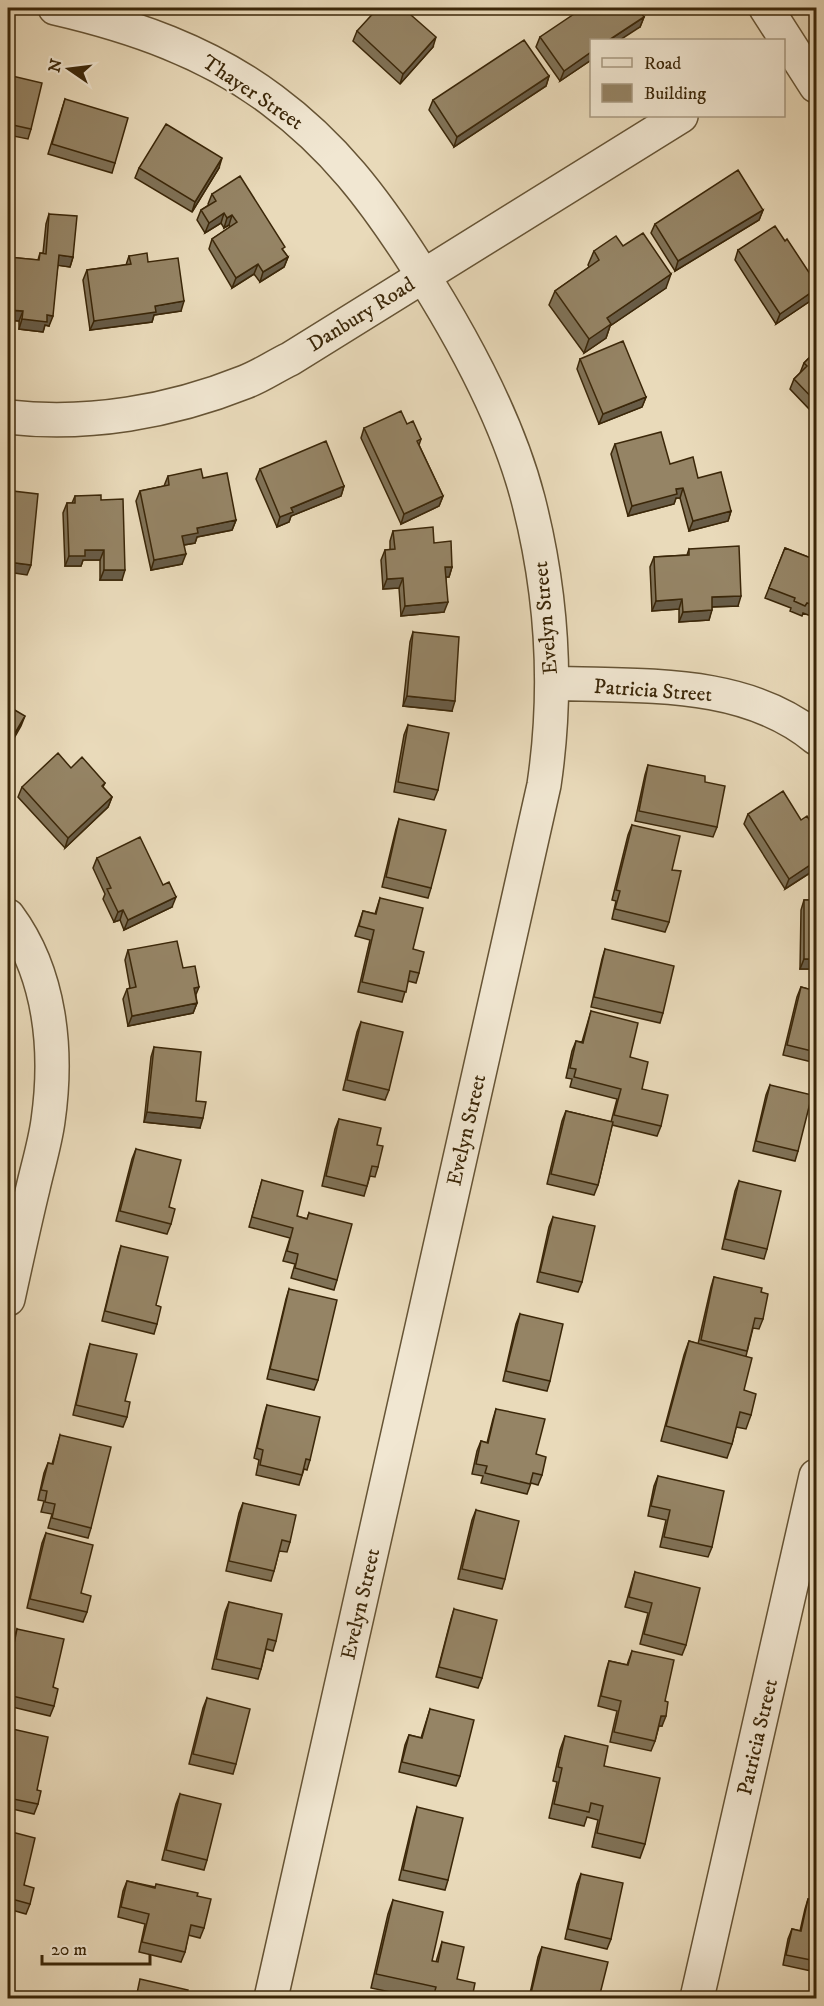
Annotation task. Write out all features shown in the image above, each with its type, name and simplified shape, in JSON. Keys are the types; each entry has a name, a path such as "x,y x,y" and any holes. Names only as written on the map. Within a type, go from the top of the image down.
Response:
{"street":[{"name":"Thayer Street","path":"55,8 140,30 186,49 246,82 273,100 313,133 354,176 423,275"},
{"path":"766,8 797,44 816,86"},
{"name":"Danbury Road","path":"8,417 64,420 110,417 162,408 203,397 260,375 679,117"},
{"name":"Evelyn Street","path":"271,1998 549,755 552,638 528,498 504,430 490,399 445,310 423,275"},
{"name":"Patricia Street","path":"552,683 677,688 717,694 774,712 816,738"},
{"path":"8,916 24,943 42,983 49,1017 53,1069 48,1121 8,1299"},
{"name":"Patricia Street","path":"696,1998 816,1476"}],"building":[{"path":"378,8 403,8 436,37 403,74 357,31"},
{"path":"583,8 638,8 644,17 611,39 590,39 590,53 564,71 540,37"},
{"path":"524,40 549,76 457,137 433,100"},
{"path":"8,75 42,83 31,129 8,124"},
{"path":"65,99 128,118 115,163 52,144"},
{"path":"166,124 222,158 195,202 139,168"},
{"path":"738,170 763,210 678,261 655,224"},
{"path":"240,176 285,247 282,249 288,257 263,272 258,264 236,278 212,239 237,222 232,215 227,218 224,213 209,223 201,210 216,201 212,194"},
{"path":"49,214 77,216 73,257 59,255 53,316 47,315 47,322 22,319 23,311 8,310 8,257 39,260 40,253 46,254"},
{"path":"775,226 785,241 787,239 816,283 816,289 780,314 738,250"},
{"path":"643,233 671,274 607,318 611,324 589,339 555,291 599,260 594,251 616,236 623,246"},
{"path":"147,253 148,262 178,258 184,301 155,306 156,312 94,321 87,270 131,264 129,256"},
{"path":"623,341 646,397 603,414 580,359"},
{"path":"816,351 816,402 794,379 807,366 804,363"},
{"path":"401,411 407,424 413,421 421,439 417,441 443,496 404,514 364,428"},
{"path":"661,432 670,464 693,457 698,478 721,472 731,511 693,521 683,488 676,489 677,494 632,506 615,444"},
{"path":"326,441 344,486 291,508 293,512 280,517 260,469"},
{"path":"201,469 203,478 227,473 236,520 197,528 198,533 182,536 186,554 154,560 140,491 169,485 168,476"},
{"path":"8,478 14,479 13,491 38,494 31,565 8,562"},
{"path":"101,495 101,500 123,499 125,570 104,570 104,550 85,550 85,556 69,556 67,503 75,503 75,496"},
{"path":"433,527 434,543 451,541 452,567 445,567 448,602 405,606 403,578 387,579 385,550 395,549 393,531"},
{"path":"739,546 741,596 712,597 712,610 683,612 682,599 656,601 654,557 689,555 689,549"},
{"path":"785,548 816,560 816,606 807,603 805,606 794,601 795,598 769,588"},
{"path":"413,632 459,637 455,701 407,696"},
{"path":"8,706 25,716 8,745"},
{"path":"408,725 449,733 438,790 398,782"},
{"path":"58,753 71,768 82,757 105,783 102,786 112,797 68,838 22,787"},
{"path":"648,765 705,776 705,782 725,786 717,827 639,811"},
{"path":"783,791 801,820 807,816 816,831 812,835 816,842 816,861 789,879 748,814"},
{"path":"399,819 446,830 431,888 386,877"},
{"path":"632,825 680,836 672,870 681,871 669,922 615,909 620,891 616,890"},
{"path":"140,837 163,885 169,882 176,897 128,920 123,910 118,912 107,889 111,888 97,858"},
{"path":"380,898 423,908 413,949 424,952 419,973 410,971 406,992 362,982 374,930 359,926 363,911 376,914"},
{"path":"804,900 816,900 816,959 804,959"},
{"path":"177,941 183,968 195,966 199,987 194,988 197,1003 132,1016 127,989 136,987 128,950"},
{"path":"605,949 674,966 663,1013 594,997"},
{"path":"801,987 816,991 816,1052 787,1045"},
{"path":"591,1011 638,1023 630,1057 648,1062 642,1089 668,1095 661,1126 614,1115 621,1089 574,1077 576,1069 570,1068 576,1041 583,1043"},
{"path":"361,1022 403,1032 389,1090 347,1080"},
{"path":"154,1047 201,1052 196,1101 206,1102 203,1118 147,1112"},
{"path":"770,1085 812,1095 798,1151 756,1141"},
{"path":"566,1111 613,1122 598,1185 551,1174"},
{"path":"339,1119 381,1128 377,1145 383,1146 378,1167 372,1166 367,1186 326,1176"},
{"path":"136,1149 181,1160 169,1207 175,1209 171,1224 120,1211"},
{"path":"262,1180 303,1191 297,1216 307,1219 309,1213 352,1224 337,1280 295,1268 298,1254 287,1251 293,1228 252,1217"},
{"path":"739,1181 781,1191 767,1249 725,1239"},
{"path":"553,1217 595,1226 582,1282 540,1272"},
{"path":"121,1246 168,1257 156,1305 161,1307 157,1324 105,1311"},
{"path":"714,1277 762,1288 761,1292 768,1294 763,1319 755,1318 747,1351 701,1340"},
{"path":"289,1289 337,1300 318,1380 270,1369"},
{"path":"520,1314 563,1324 550,1381 506,1371"},
{"path":"689,1341 752,1358 744,1390 756,1394 751,1415 740,1412 732,1444 666,1426"},
{"path":"90,1344 137,1354 125,1401 130,1402 127,1417 76,1405"},
{"path":"267,1405 320,1417 310,1460 306,1459 302,1475 260,1465 263,1450 257,1448"},
{"path":"496,1409 545,1419 536,1454 546,1457 542,1475 533,1473 530,1484 485,1473 487,1466 476,1464 481,1441 488,1443"},
{"path":"60,1435 111,1447 91,1528 52,1518 55,1504 45,1502 47,1491 41,1490 48,1463 53,1464"},
{"path":"658,1476 724,1491 712,1547 664,1537 670,1510 651,1506"},
{"path":"243,1503 296,1515 290,1542 282,1540 274,1571 229,1561"},
{"path":"476,1510 519,1521 505,1579 462,1569"},
{"path":"46,1533 93,1545 81,1593 91,1596 87,1612 30,1599"},
{"path":"635,1572 700,1588 686,1645 644,1634 652,1603 629,1597"},
{"path":"229,1602 282,1614 276,1641 268,1639 261,1669 216,1659"},
{"path":"454,1609 497,1620 482,1678 439,1667"},
{"path":"17,1629 64,1639 53,1687 58,1689 54,1706 8,1695 8,1673"},
{"path":"632,1651 674,1660 665,1701 668,1702 666,1716 661,1716 655,1741 614,1732 621,1701 601,1696 609,1661 628,1665"},
{"path":"207,1698 250,1709 236,1764 193,1754"},
{"path":"430,1709 474,1720 460,1776 402,1762 409,1735 422,1738"},
{"path":"8,1728 48,1737 37,1790 41,1791 38,1804 8,1798"},
{"path":"565,1736 608,1746 604,1766 660,1778 645,1844 597,1833 603,1806 591,1803 589,1812 554,1804 562,1768 558,1767"},
{"path":"180,1794 221,1804 207,1860 166,1850"},
{"path":"417,1807 463,1818 448,1880 403,1870"},
{"path":"8,1831 35,1838 24,1885 34,1888 30,1904 8,1898"},
{"path":"581,1874 623,1883 611,1939 568,1929"},
{"path":"127,1881 155,1888 156,1884 198,1893 197,1896 211,1899 204,1928 191,1925 185,1952 142,1942 149,1914 121,1907"},
{"path":"808,1899 816,1900 816,1961 786,1955 792,1929 801,1931"},
{"path":"393,1900 443,1912 432,1961 438,1962 442,1942 464,1947 457,1979 475,1983 472,1998 433,1998 436,1987 376,1974"},
{"path":"542,1947 608,1962 599,1998 554,1998 531,1993"},
{"path":"140,1979 188,1990 186,1998 136,1998"}]}
